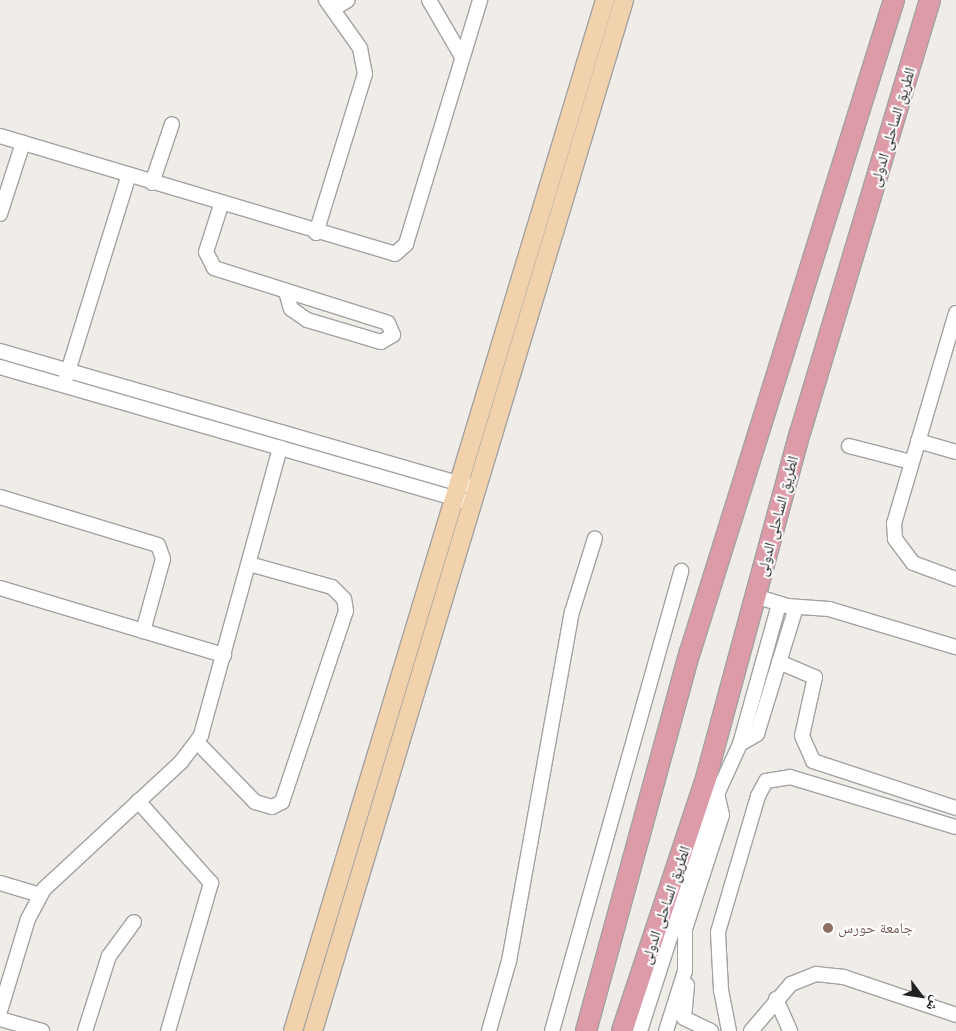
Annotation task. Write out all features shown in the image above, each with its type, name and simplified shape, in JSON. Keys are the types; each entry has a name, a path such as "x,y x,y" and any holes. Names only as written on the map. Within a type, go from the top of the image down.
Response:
{"highway":[{"path":"586,1031 690,652 894,0"},
{"name":"الطريق الساحلى الدولى","path":"622,1031 693,820 755,596 930,0"}],"main road":[{"path":"293,1031 458,491 604,0"},
{"path":"313,1031 476,497 624,0"}],"street":[{"path":"316,233 365,74 360,48 330,5 348,0"},
{"path":"429,0 462,57"},
{"path":"0,136 221,205 387,254 403,248 480,0"},
{"path":"152,183 172,124"},
{"path":"0,214 23,143"},
{"path":"63,386 129,176"},
{"path":"221,205 207,247 211,265 388,323 393,336 381,342 307,320 292,309 286,291"},
{"path":"956,313 894,523 895,539 913,563 956,579"},
{"path":"0,351 68,370 476,497"},
{"path":"0,367 280,448 458,491"},
{"path":"918,441 956,452"},
{"path":"849,446 911,462"},
{"path":"0,1011 40,895 197,742 224,655 280,448"},
{"path":"0,497 158,545 163,560 143,631"},
{"path":"489,1031 509,962 572,612 595,538"},
{"path":"197,742 255,802 272,807 282,802 346,611 344,599 332,587 249,564"},
{"path":"552,1031 681,571"},
{"path":"0,588 224,655"},
{"path":"755,596 779,604 829,610 956,646"},
{"path":"640,1031 717,793 740,744 779,604"},
{"path":"740,744 757,734 796,607"},
{"path":"779,662 815,677 802,736 813,761 956,808"},
{"path":"729,1031 721,990 718,932 758,796 766,781 790,777 956,827"},
{"path":"666,1031 685,965 685,929 722,816 717,793"},
{"path":"138,801 211,883 168,1031"},
{"path":"0,883 40,895"},
{"path":"85,1031 109,956 134,922"},
{"path":"685,965 689,974 684,1018 711,1031"},
{"path":"751,1031 776,998 803,978 830,974 956,1014"},
{"path":"776,998 790,1031"},
{"path":"0,1019 42,1031"}],"place":[{"name":"جامعة حورس","path":"828,928"}]}
